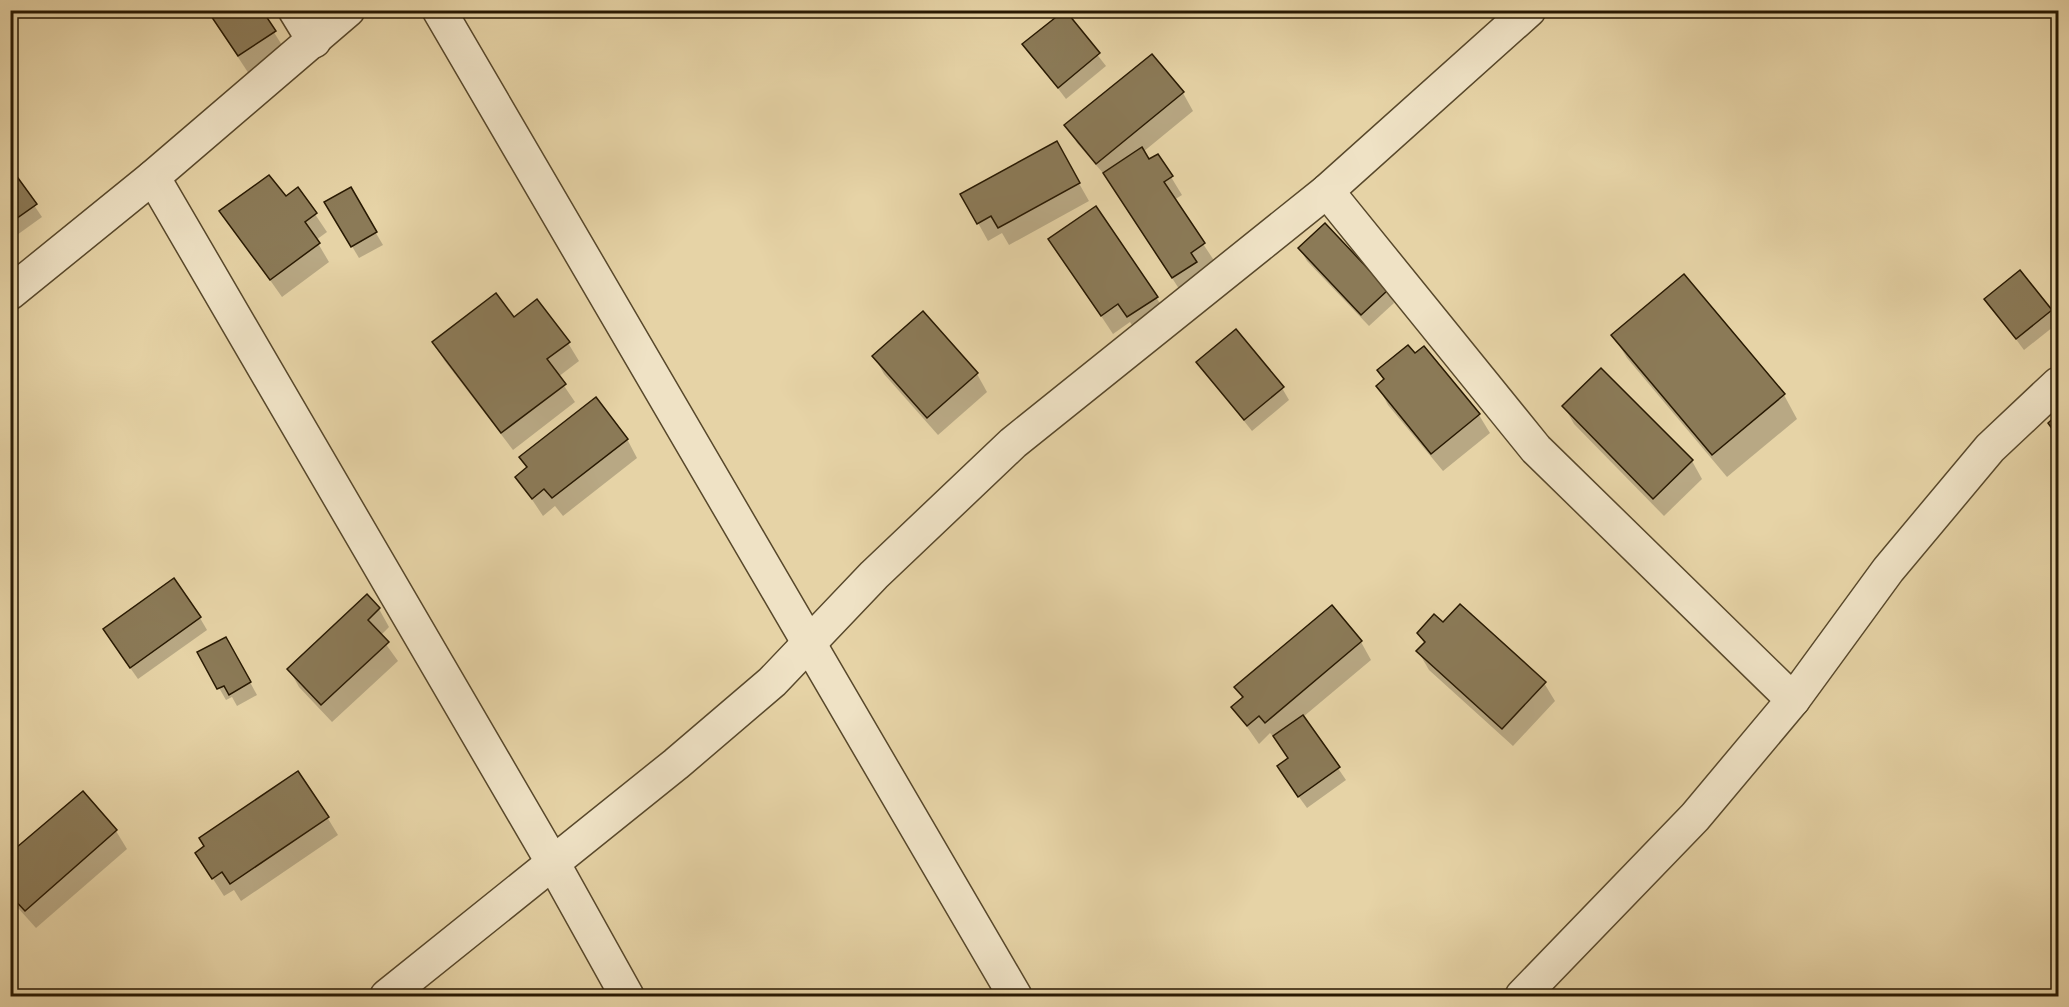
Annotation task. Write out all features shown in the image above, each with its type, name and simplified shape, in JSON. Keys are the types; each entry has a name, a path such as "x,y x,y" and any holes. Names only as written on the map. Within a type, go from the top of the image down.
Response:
{"street":[{"path":"295,10 314,41"},
{"path":"10,293 153,177 348,10"},
{"path":"439,10 1015,996"},
{"path":"387,996 676,765 772,682 874,575 1013,443 1327,191 1529,10"},
{"path":"153,177 553,863 627,996"},
{"path":"1327,191 1536,449 1793,700"},
{"path":"1522,996 1695,818 1793,700 1888,570 1990,448 2058,384"}],"building":[{"path":"207,10 262,10 276,31 238,56"},
{"path":"1065,10 1100,53 1058,88 1022,44"},
{"path":"1152,54 1184,92 1096,164 1064,125"},
{"path":"1057,141 1080,183 998,228 991,216 977,224 960,194"},
{"path":"1142,147 1149,159 1158,154 1173,176 1164,182 1205,243 1191,253 1197,262 1172,278 1103,173"},
{"path":"10,167 37,204 10,223"},
{"path":"269,175 286,196 298,187 317,213 305,222 320,243 270,280 219,211"},
{"path":"351,187 377,232 351,247 324,202"},
{"path":"1096,206 1158,297 1127,317 1118,304 1101,316 1048,239"},
{"path":"1325,223 1388,290 1361,315 1298,248"},
{"path":"2020,270 2052,310 2016,339 1984,299"},
{"path":"1684,274 1785,394 1712,455 1611,335"},
{"path":"496,293 514,317 537,299 570,342 547,359 566,384 501,433 432,342"},
{"path":"923,311 978,373 927,418 872,356"},
{"path":"1236,329 1284,387 1244,420 1196,362"},
{"path":"1408,345 1415,353 1424,346 1480,414 1431,454 1376,386 1384,379 1377,370"},
{"path":"1601,368 1693,460 1653,499 1562,406"},
{"path":"596,397 628,439 552,498 544,489 532,499 515,477 527,467 519,457"},
{"path":"2058,414 2058,437 2048,423"},
{"path":"174,578 201,617 130,668 103,629"},
{"path":"367,594 380,608 368,620 389,642 321,705 287,669"},
{"path":"1460,604 1546,682 1502,729 1416,651 1425,642 1417,633 1434,614 1443,622"},
{"path":"1332,605 1362,641 1265,723 1259,716 1247,726 1231,707 1243,697 1234,687"},
{"path":"226,637 251,682 229,695 224,686 217,689 197,652"},
{"path":"1303,715 1340,767 1298,797 1277,766 1288,758 1273,736"},
{"path":"298,771 329,817 230,884 222,872 212,879 195,853 204,846 199,838"},
{"path":"83,791 117,830 25,911 10,895 10,853"}]}
